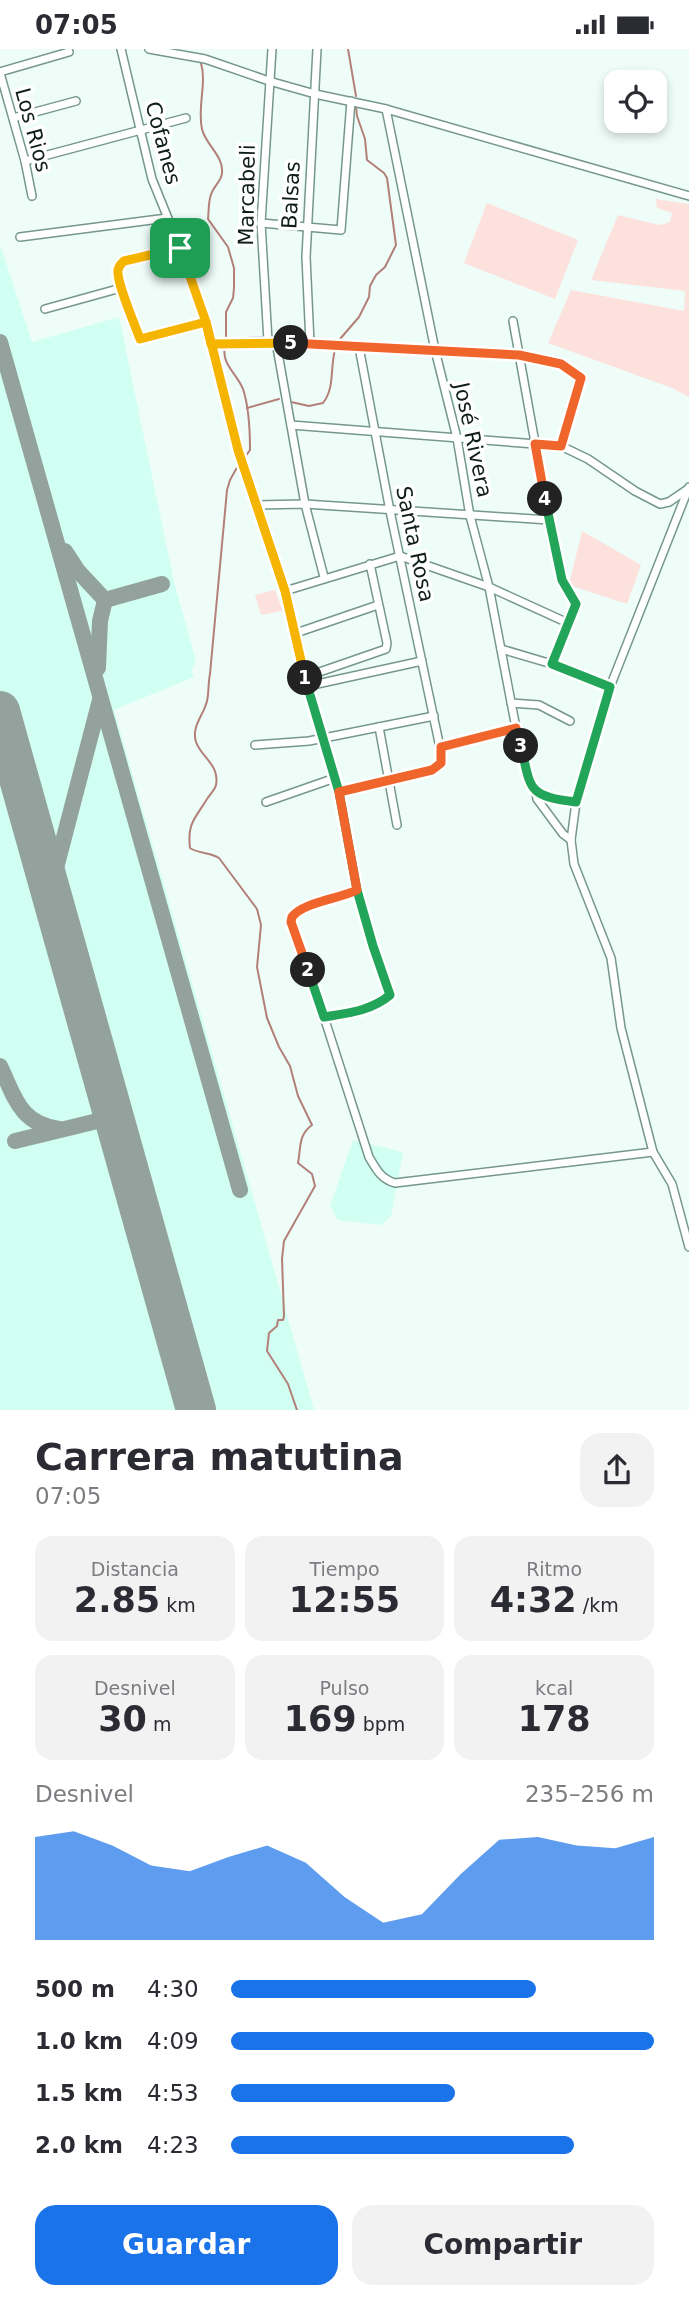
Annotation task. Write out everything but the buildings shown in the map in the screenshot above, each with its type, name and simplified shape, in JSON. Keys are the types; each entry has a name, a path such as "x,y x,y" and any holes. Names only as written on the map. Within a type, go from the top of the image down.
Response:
{"street":[{"name":"Cofanes","path":"121,49 152,180 206,322 238,450 285,591 307,687 339,792 357,890 390,995 380,1004 324,1017"},
{"path":"149,49 208,60 269,81 386,109 689,196"},
{"path":"207,49 208,60"},
{"name":"Marcabeli","path":"272,49 261,223 272,342 305,504 324,577"},
{"name":"Balsas","path":"310,343 306,257 317,49"},
{"path":"0,73 69,53"},
{"name":"Los Rios","path":"0,73 32,196"},
{"path":"13,118 76,101"},
{"path":"261,223 341,230 351,101"},
{"name":"José Rivera","path":"386,109 435,349 457,438 470,516 489,587 529,784 563,834 571,840"},
{"path":"25,161 186,118"},
{"path":"20,237 167,218"},
{"path":"180,248 124,261 117,272 121,288 140,339 206,322"},
{"path":"45,309 121,288"},
{"path":"513,321 562,580 576,604 552,664"},
{"path":"211,344 272,342 435,349 519,355 561,364 581,378 561,446"},
{"name":"Santa Rosa","path":"359,347 390,511 441,747"},
{"path":"291,425 561,446 589,459 635,491 660,504 669,502 689,488"},
{"path":"689,488 610,687 576,802 571,840 574,864 611,958 621,1028 653,1152 672,1184 689,1247"},
{"path":"256,505 305,504 550,520"},
{"path":"285,591 400,556 489,587 568,623"},
{"path":"305,677 386,649 370,564"},
{"path":"296,633 379,605"},
{"path":"501,649 552,664 610,687"},
{"path":"307,687 422,661"},
{"path":"511,703 539,705 570,721"},
{"path":"255,745 323,738 434,716"},
{"path":"379,727 397,825"},
{"path":"339,792 438,767 442,757 441,747 516,728"},
{"path":"266,802 335,778"},
{"path":"536,792 558,800 576,802"},
{"path":"357,890 302,908 292,917 291,922 369,1157 386,1181 395,1183 653,1152"}],"shaded area":[{"path":"656,199 689,204 689,397 672,388 548,343 571,290 684,311 685,291 591,280 618,215 659,225 670,222 672,213 657,208"},
{"path":"487,203 578,240 555,299 464,263"},
{"path":"0,244 32,342 119,317 174,582 196,661 192,669 194,677 114,710 314,1410 0,1410"},
{"path":"582,531 641,565 627,604 569,585"},
{"path":"275,590 283,611 261,615 255,595"},
{"path":"353,1140 403,1152 391,1216 381,1225 338,1220 330,1206"}],"waterway":[{"path":"348,49 356,96"},
{"path":"201,63 202,129 222,167 221,178 210,198 208,219 228,247 234,268 233,298 226,312 226,339"},
{"path":"340,339 359,317 369,297 370,286 376,275 385,267 396,245 387,178 367,160 365,139 356,106"},
{"path":"225,345 225,358 243,389 247,403 250,450 245,457"},
{"path":"291,402 309,406 323,403 331,384 335,350"},
{"path":"247,408 279,399"},
{"path":"239,464 227,490 208,698 195,731 198,747 215,772 216,785 193,822 189,840 190,848 219,858 257,909 261,925 257,967 267,1018 290,1066 298,1096 312,1125 302,1137 298,1163 312,1174 315,1186 284,1241 284,1316 269,1333 267,1351 288,1384 297,1410"}],"taxiway":[{"path":"0,342 240,1190"},
{"path":"65,551 78,571 105,600 100,621 98,668"},
{"path":"105,600 162,584"},
{"path":"50,891 100,700"},
{"path":"0,1066 15,1098 27,1115 46,1126 59,1129"},
{"path":"15,1141 114,1117"}],"runway":[{"path":"0,711 196,1410"}],"route":[{"path":"180,248 124,261 119,266 117,272 121,288 140,339 206,322 211,344 268,341 519,355 561,364 581,378 561,446 535,444 562,580 576,604 552,664 610,687 576,802 550,798 531,787 516,728 441,747 441,763 432,770 339,792 357,890 295,911 291,922 324,1017 360,1010 380,1004 390,995 357,890 339,792 307,687 285,591 238,450 211,344 206,322 180,248"}]}
